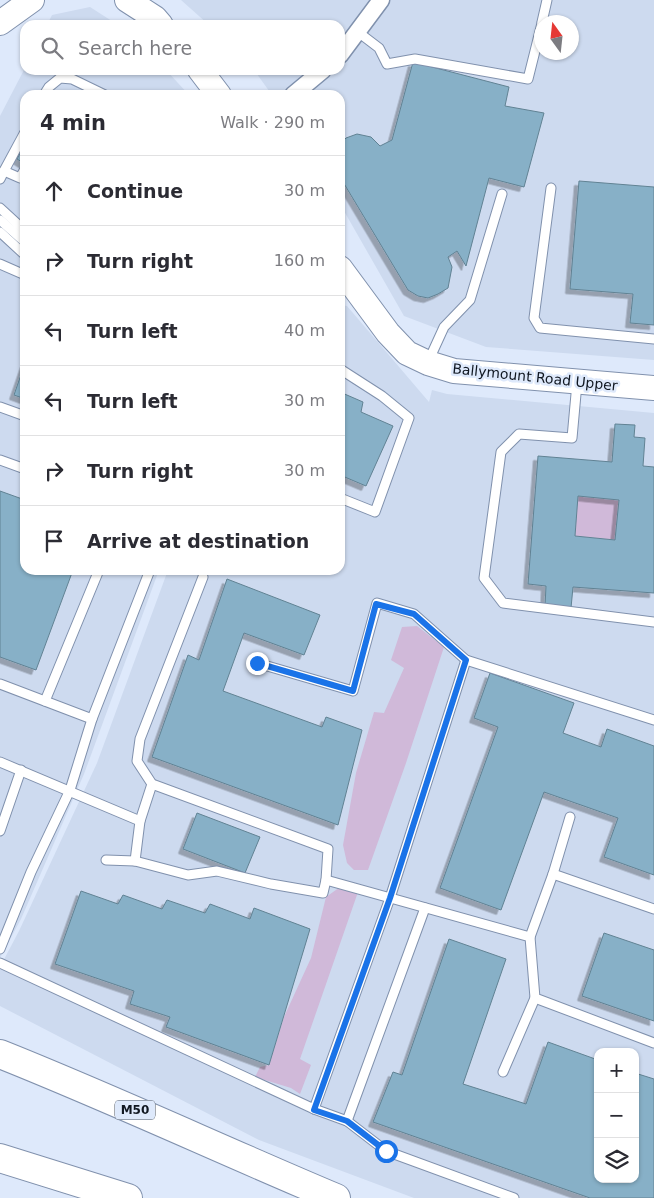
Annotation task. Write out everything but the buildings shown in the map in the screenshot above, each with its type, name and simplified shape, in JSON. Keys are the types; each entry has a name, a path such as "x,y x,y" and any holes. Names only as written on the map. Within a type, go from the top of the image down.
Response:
{"highway":[{"name":"M50","path":"0,1054 82,1087 268,1170 336,1198"},
{"path":"0,1158 128,1198"}],"street":[{"path":"0,15 3,0"},
{"path":"0,22 10,0"},
{"path":"0,22 32,0"},
{"path":"127,0 157,20"},
{"path":"345,48 382,0"},
{"path":"204,75 215,90"},
{"path":"299,90 317,75"},
{"name":"Ballymount Road Upper","path":"345,275 388,333 407,353 428,363 454,370 654,388"}],"lane":[{"path":"544,15 547,0"},
{"path":"358,32 379,48 387,64 415,59 528,79 534,55"},
{"path":"47,90 60,78 72,79 95,90"},
{"path":"20,141 2,175 20,180"},
{"path":"551,188 534,318 540,328 654,339"},
{"path":"428,363 444,327 470,300 502,194"},
{"path":"0,208 20,226"},
{"path":"0,220 20,238"},
{"path":"0,232 20,250"},
{"path":"0,264 20,273"},
{"path":"345,371 382,396 409,418 375,512 345,500"},
{"path":"577,381 572,438 518,434 501,452 484,578 503,603 654,622"},
{"path":"0,407 20,414"},
{"path":"0,460 20,467"},
{"path":"46,701 97,575"},
{"path":"0,948 32,872 70,790 92,719 148,575"},
{"path":"106,860 135,861 188,876 217,871 270,884 323,893 326,880 328,849 152,784 137,761 140,739 203,577"},
{"path":"257,663 353,691 376,604 414,614 466,660 654,720"},
{"path":"314,1110 390,898 466,660"},
{"path":"0,684 92,719"},
{"path":"0,762 140,821"},
{"path":"0,831 21,770"},
{"path":"135,861 140,821 152,784"},
{"path":"503,1072 536,998 530,937 553,874 570,817"},
{"path":"553,874 654,909"},
{"path":"326,880 530,937"},
{"path":"347,1121 425,908"},
{"path":"0,964 314,1110 347,1121 386,1151 514,1198"},
{"path":"536,998 654,1043"}],"shaded area":[{"path":"181,0 654,0 654,360 486,347 404,316 345,213 345,90 268,90 258,75 345,75 345,20 203,20"},
{"path":"90,7 110,20 50,20 52,15"},
{"path":"21,75 171,75 184,90 20,90 20,575 157,575 84,774 21,919 0,958 0,116"},
{"path":"345,306 429,402 432,390 447,394 654,413 654,1198 414,1198 259,1140 0,1006 0,967 19,931 97,763 166,575 345,575"},
{"path":"578,496 619,500 615,540 575,536"},
{"path":"417,626 444,647 368,870 354,870 347,863 343,845 356,773 374,712 384,713 404,668 391,660 402,627"},
{"path":"343,885 358,892 300,1059 311,1065 300,1094 291,1088 255,1077 260,1067 269,1065 284,1017 311,958 326,897"}],"route":[{"path":"257,663 353,691 376,604 414,614 466,660 390,898 314,1110 347,1121 386,1151"}]}
